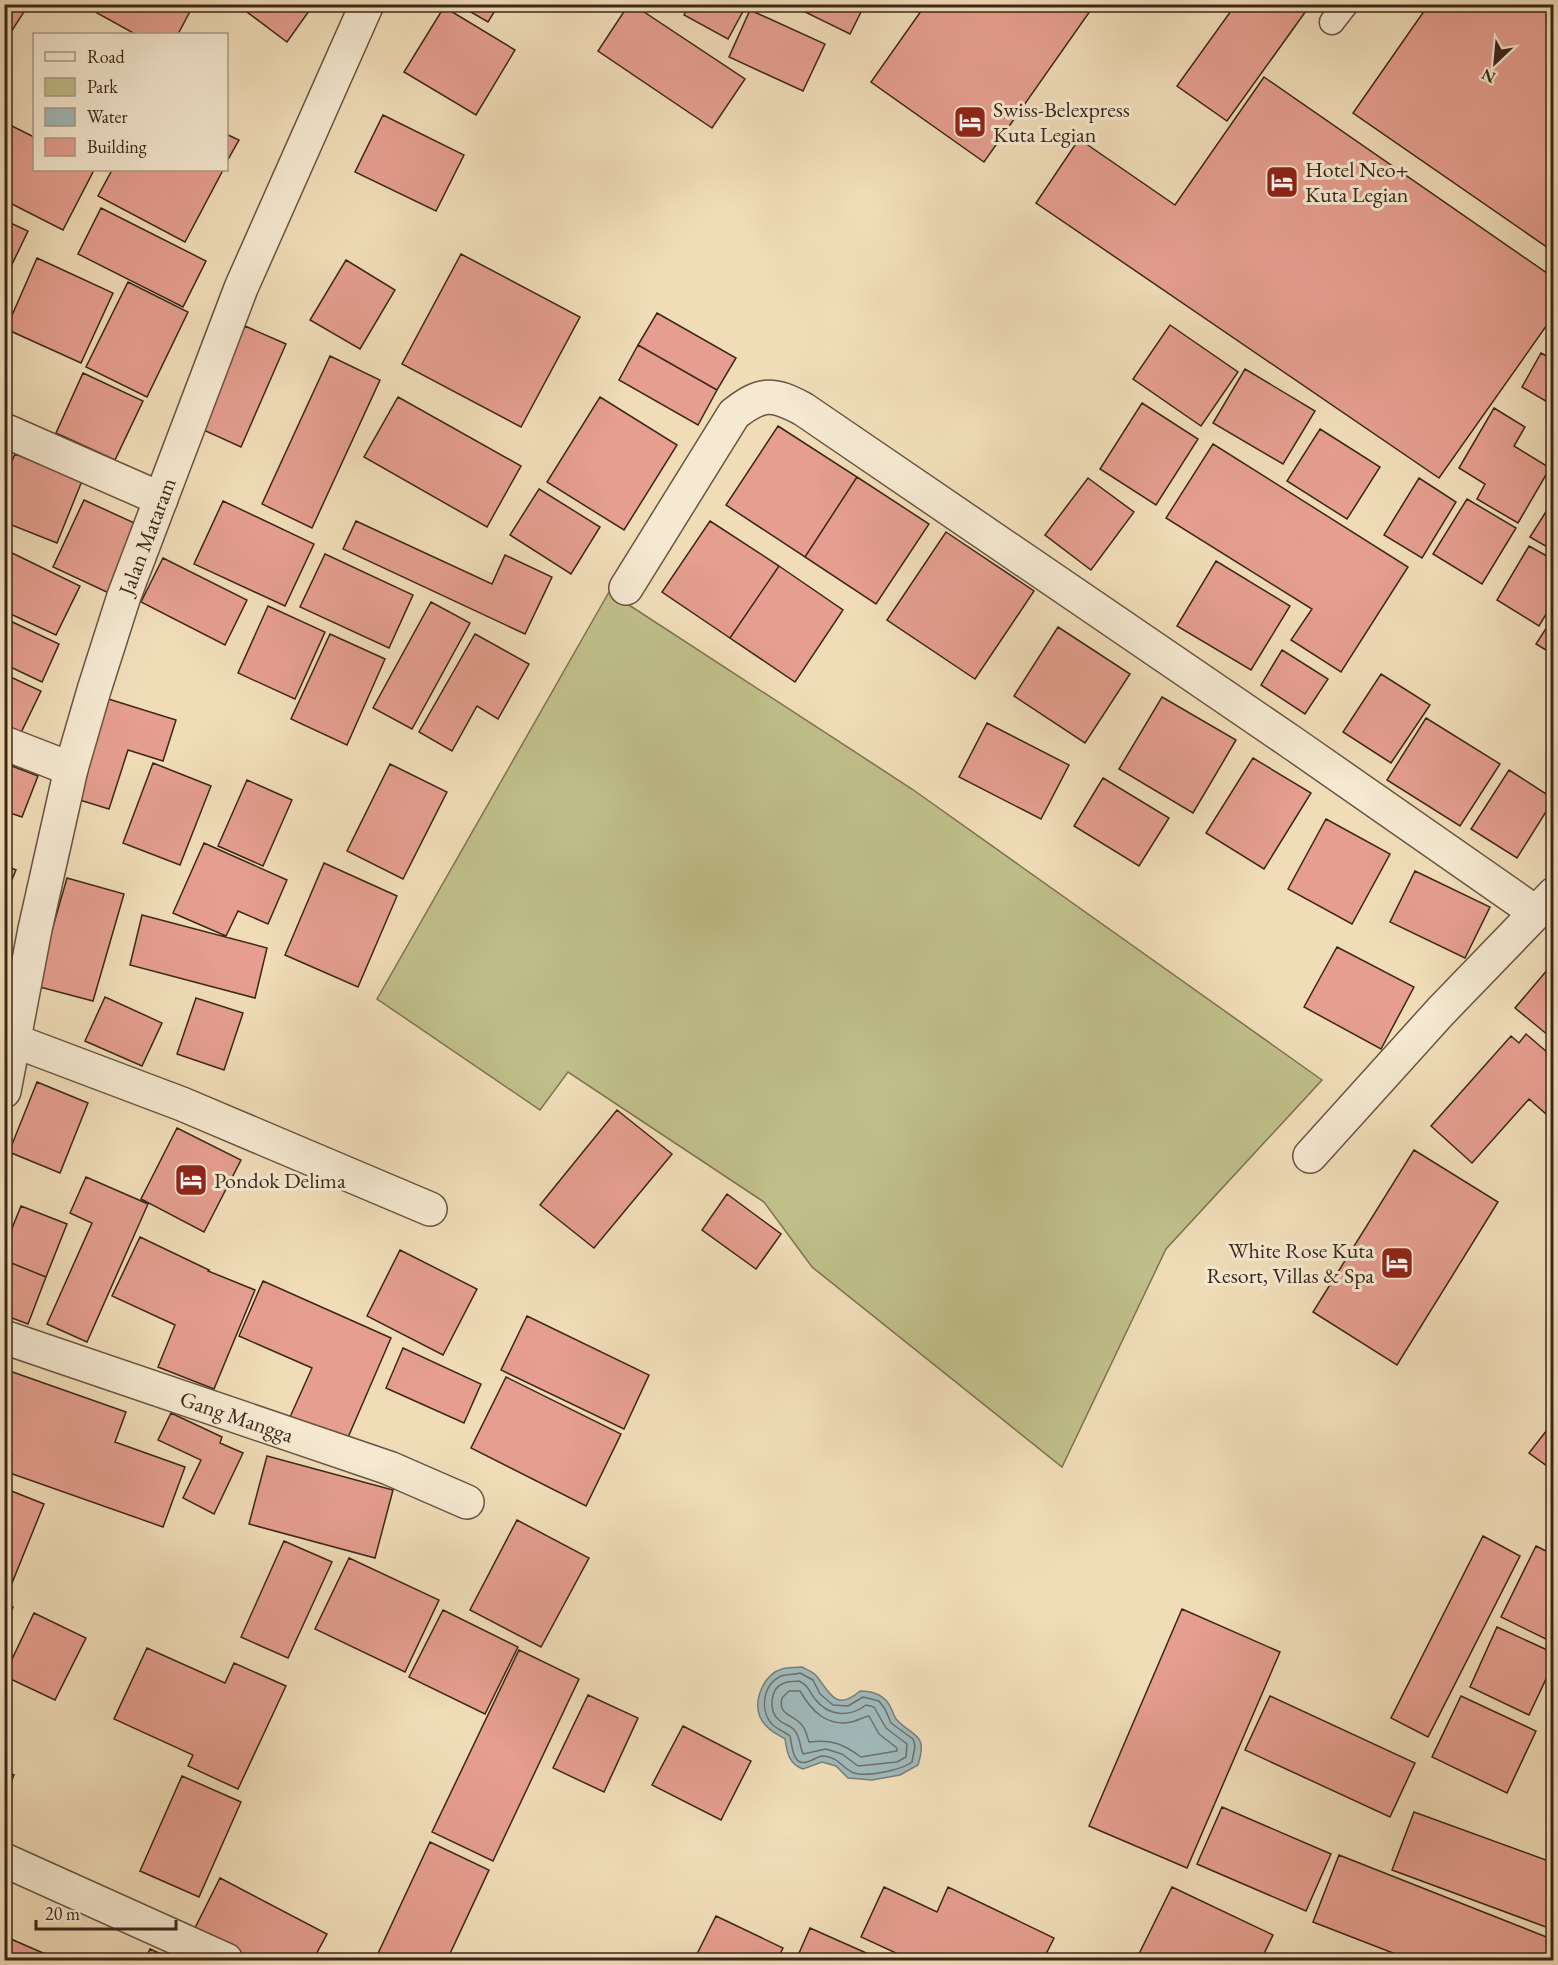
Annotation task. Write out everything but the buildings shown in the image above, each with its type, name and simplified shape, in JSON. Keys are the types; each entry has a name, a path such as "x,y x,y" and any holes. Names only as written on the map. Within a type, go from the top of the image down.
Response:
{"street":[{"name":"Jalan Mataram","path":"4,1091 35,929 71,769 124,596 241,288 367,4"},
{"path":"626,588 734,414 749,402 765,397 782,398 803,409 1186,670 1544,903 1433,1018 1310,1156"},
{"path":"4,430 160,499"},
{"path":"4,743 71,769"},
{"path":"15,1041 182,1104 430,1209"},
{"name":"Gang Mangga","path":"4,1337 368,1461 467,1502"},
{"path":"4,1860 226,1960"}],"green space":[{"path":"609,592 912,789 1322,1080 1166,1249 1062,1467 812,1267 764,1202 568,1072 540,1110 377,999"}],"water":[{"path":"802,1667 815,1674 831,1695 840,1700 846,1700 860,1691 882,1697 889,1704 896,1719 918,1737 921,1755 918,1765 900,1775 872,1780 848,1778 836,1766 822,1762 803,1769 798,1767 788,1753 785,1739 762,1721 758,1703 762,1688 770,1676 782,1669"}],"place":[{"name":"Swiss-Belexpress Kuta Legian","path":"970,122"},
{"name":"Hotel Neo+ Kuta Legian","path":"1282,182"},
{"name":"Pondok Delima","path":"191,1180"},
{"name":"White Rose Kuta Resort, Villas & Spa","path":"1397,1263"}]}
